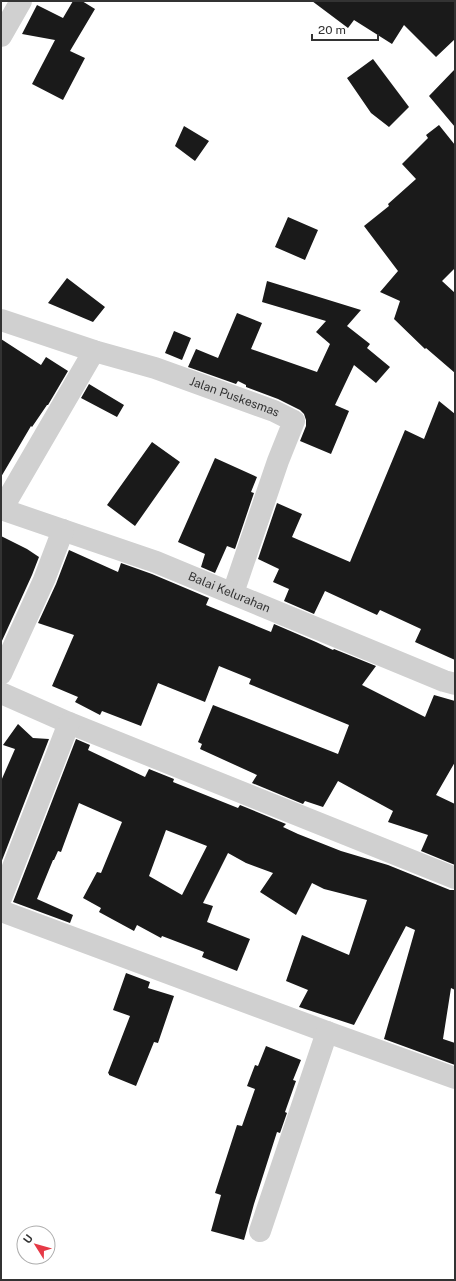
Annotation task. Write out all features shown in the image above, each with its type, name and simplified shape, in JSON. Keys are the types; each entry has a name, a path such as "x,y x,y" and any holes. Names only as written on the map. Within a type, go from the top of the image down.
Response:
{"street":[{"path":"1,36 21,1"},
{"name":"Jalan Puskesmas","path":"1,320 94,351 155,368 274,411 294,421 278,461 233,593"},
{"path":"2,509 94,351"},
{"name":"Balai Kelurahan","path":"2,509 156,562 455,684"},
{"path":"1,674 34,601 63,530"},
{"path":"1,693 69,723 455,878"},
{"path":"1,898 69,723"},
{"path":"1,912 455,1078"},
{"path":"260,1231 327,1032"}],"building":[{"path":"73,1 82,1 95,9 70,51 85,58 63,100 32,84 55,40 22,34 37,5 63,18"},
{"path":"312,1 455,1 455,39 436,57 404,25 392,44 354,20 348,28"},
{"path":"373,59 409,107 389,127 371,113 347,78"},
{"path":"455,69 455,127 429,96"},
{"path":"439,125 455,145 455,268 442,281 455,293 455,373 426,348 425,349 394,319 400,301 380,292 398,271 364,226 389,206 388,204 416,179 402,164 428,138 426,135"},
{"path":"184,126 209,141 195,161 175,146"},
{"path":"288,217 318,230 305,260 275,247"},
{"path":"67,278 105,307 93,322 48,303"},
{"path":"267,281 361,310 347,326 370,344 367,348 390,367 376,383 354,365 335,405 349,411 331,454 300,441 306,426 306,420 304,414 300,410 278,399 246,387 246,385 238,381 236,384 188,367 196,349 218,358 237,313 262,323 251,349 317,372 330,344 316,332 326,321 262,302"},
{"path":"174,331 191,338 182,360 165,353"},
{"path":"1,339 41,365 46,357 68,371 48,405 32,427 31,426 1,477"},
{"path":"89,384 124,405 117,417 81,398"},
{"path":"439,401 455,414 455,660 415,642 421,629 380,610 377,615 325,591 314,614 284,601 289,589 273,582 279,569 258,559 277,503 302,514 292,537 350,562 405,430 424,439"},
{"path":"152,442 180,462 135,526 107,505"},
{"path":"215,458 257,477 251,492 254,493 235,549 227,546 215,573 201,567 205,554 178,542"},
{"path":"1,536 39,557 1,643"},
{"path":"69,550 118,572 121,563 152,574 209,598 206,605 271,632 274,624 333,650 334,649 376,666 362,685 425,717 434,695 455,701 455,762 436,795 455,804 455,865 421,851 428,835 388,822 393,811 338,781 323,807 305,801 303,804 252,783 257,775 200,749 202,744 198,742 213,705 338,754 349,725 249,684 251,679 219,666 205,702 158,683 141,726 102,711 100,715 75,702 78,697 52,686 74,635 38,623 56,584"},
{"path":"18,724 33,738 49,739 1,863 1,781 15,749 3,745"},
{"path":"76,739 90,745 88,750 145,777 149,769 174,779 173,782 238,808 240,805 286,824 283,827 298,834 341,851 388,865 450,890 455,890 455,990 451,988 443,1039 455,1043 455,1065 384,1039 415,930 406,926 354,1025 299,1007 308,990 286,981 302,935 349,955 367,900 324,889 312,883 296,915 260,892 273,873 246,863 228,853 203,903 213,906 207,922 250,939 237,971 202,957 204,952 162,936 161,938 137,925 134,931 99,912 101,908 83,898 97,872 101,873 122,822 79,803 61,852 58,851 53,860 37,899 73,915 70,923 13,902","holes":["166,830 207,846 182,895 149,876"]},
{"path":"126,973 150,982 148,988 174,996 158,1043 154,1042 136,1086 109,1075 108,1073 130,1016 113,1010"},
{"path":"266,1046 301,1060 293,1080 296,1081 285,1112 287,1113 280,1133 277,1132 244,1240 211,1231 221,1195 215,1193 237,1125 242,1126 255,1089 247,1086 255,1065 258,1066"}]}
